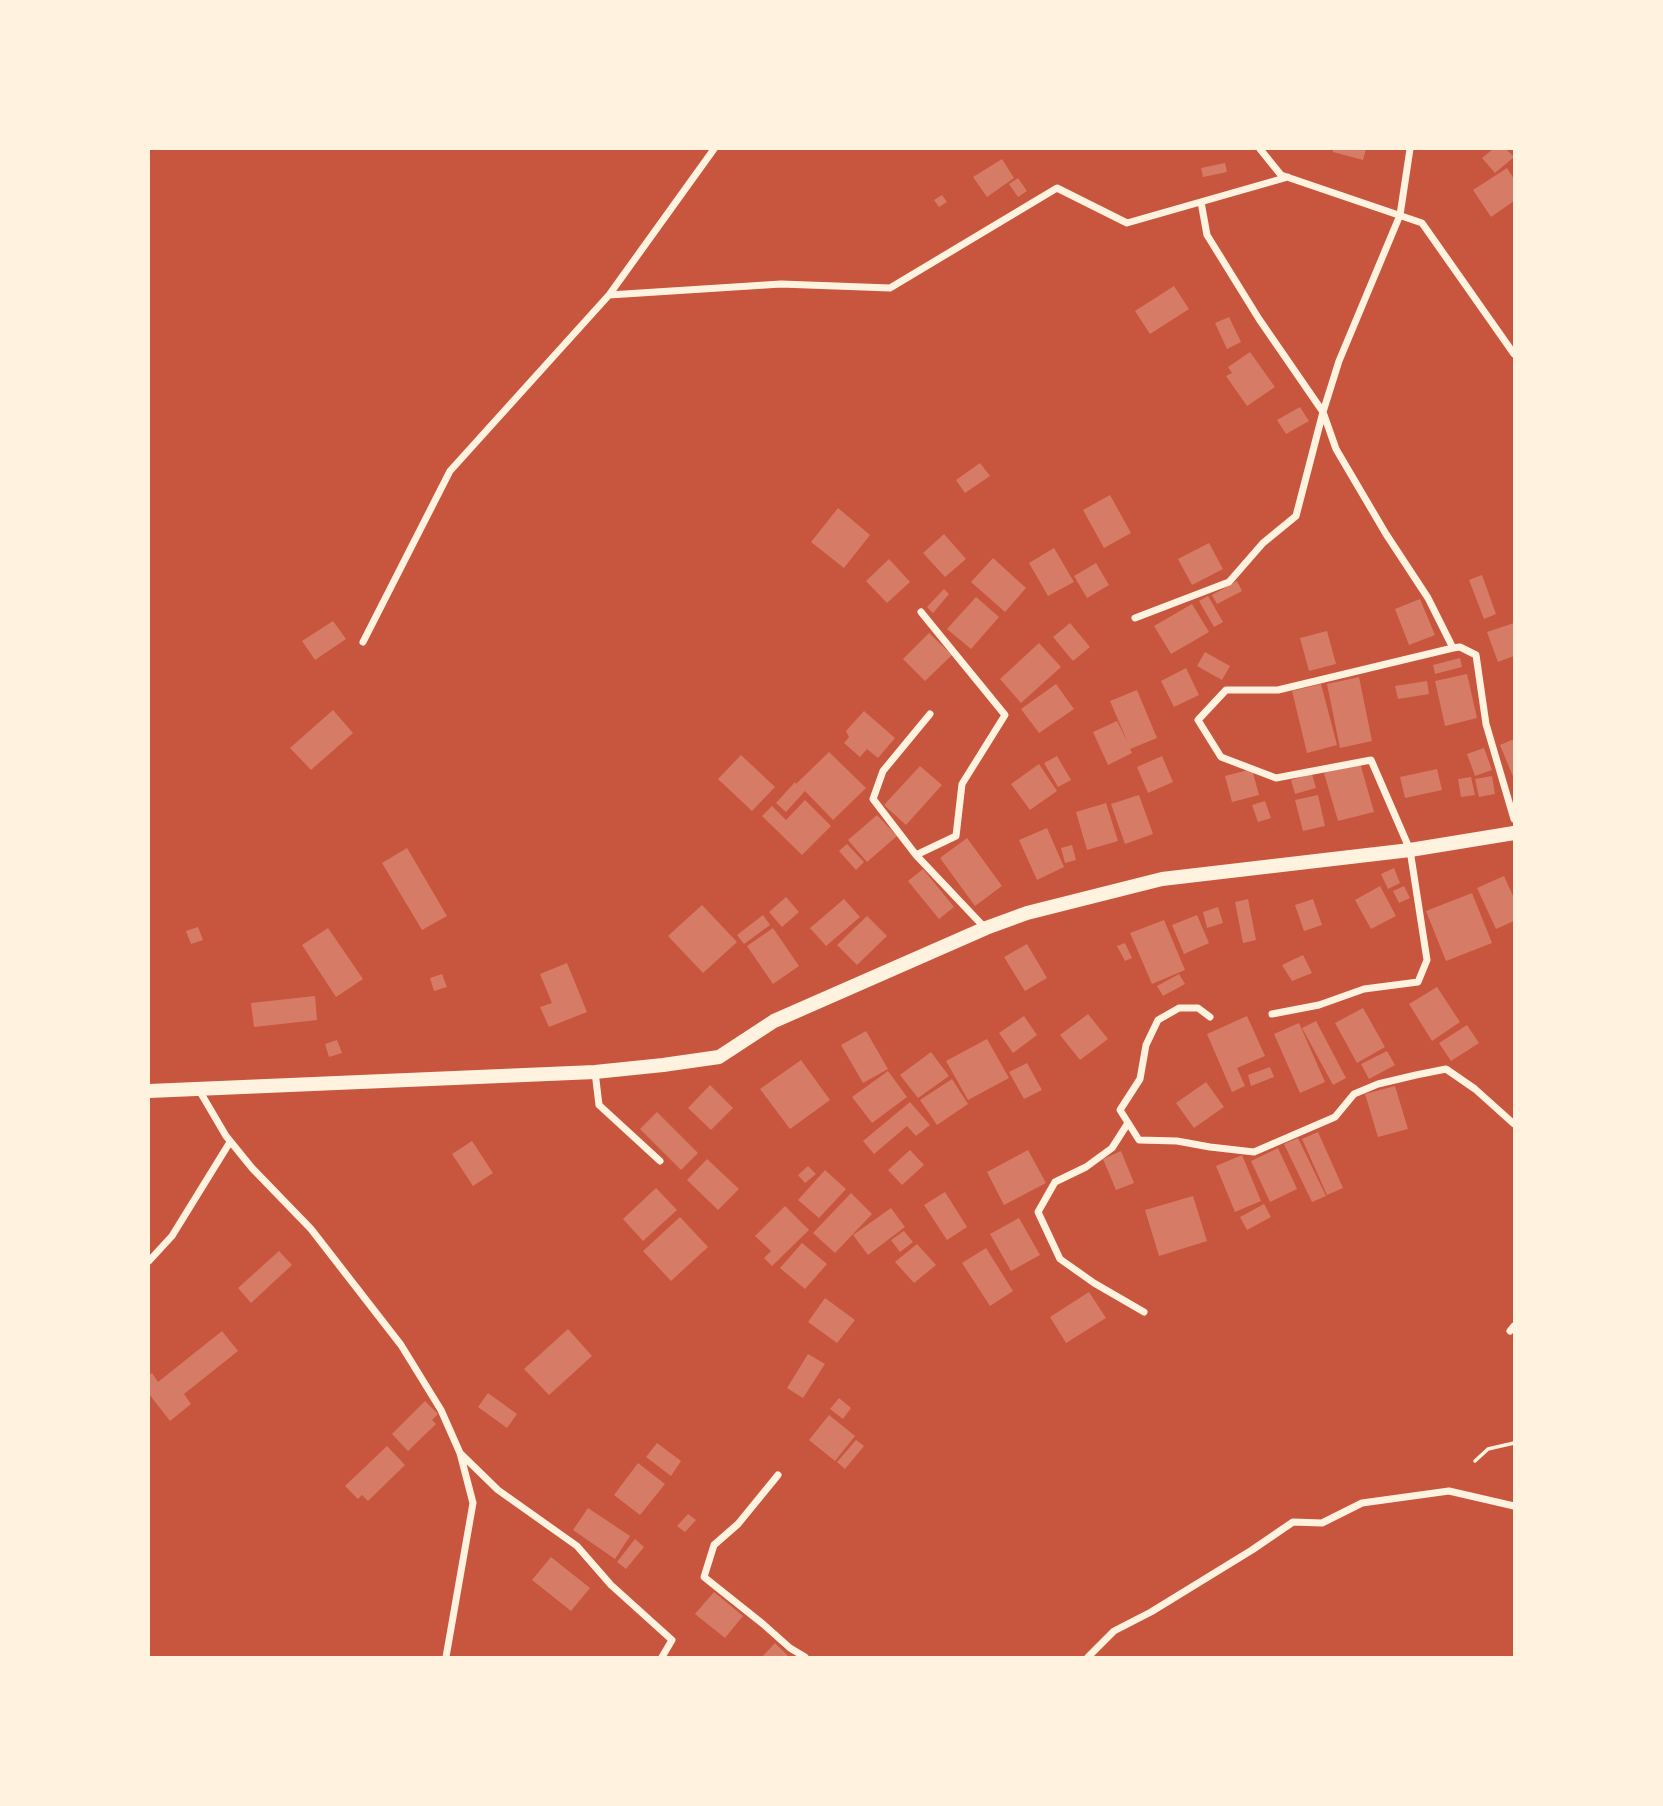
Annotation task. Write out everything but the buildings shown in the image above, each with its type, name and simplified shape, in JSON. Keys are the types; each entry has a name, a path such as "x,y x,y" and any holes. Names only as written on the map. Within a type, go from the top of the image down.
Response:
{"main road":[{"path":"149,1091 595,1072 719,1057 774,1021 986,928 1027,913 1162,878 1410,850 1514,833"}],"street":[{"path":"363,642 450,471 609,296 714,149"},
{"path":"1260,149 1281,175 1422,223 1514,354"},
{"path":"1135,618 1229,582 1263,543 1296,516 1339,361 1399,215 1410,149"},
{"path":"609,296 781,284 890,288 1057,188 1127,223 1288,177"},
{"path":"1201,202 1207,235 1323,412 1336,449 1385,534 1428,598 1453,648"},
{"path":"916,855 956,836 961,784 1005,715 921,612"},
{"path":"1272,1014 1319,1005 1364,989 1418,982 1427,960 1410,850 1371,760 1276,778 1221,757 1198,720 1226,690 1278,690 1453,648 1476,655 1486,724 1514,819"},
{"path":"930,714 883,771 873,799 916,855 986,928"},
{"path":"1210,1017 1198,1008 1179,1008 1158,1020 1146,1045 1140,1079 1120,1110 1139,1140 1177,1141 1254,1152 1335,1118 1354,1094 1391,1081 1446,1069 1475,1088 1514,1124"},
{"path":"595,1072 599,1105 660,1161"},
{"path":"199,1090 230,1142 251,1168 312,1229 401,1345 441,1410 460,1453 473,1503 446,1657"},
{"path":"1128,1123 1112,1148 1086,1167 1055,1182 1038,1212 1060,1259 1094,1283 1144,1312"},
{"path":"149,1261 172,1236 230,1142"},
{"path":"460,1453 498,1490 576,1546 611,1585 672,1640 662,1657"},
{"path":"778,1475 738,1524 714,1545 704,1577 804,1657"},
{"path":"1087,1657 1114,1631 1151,1612 1293,1522 1322,1522 1362,1503 1449,1491 1514,1506"}],"path":[{"path":"1475,1461 1488,1449 1514,1443"}]}
